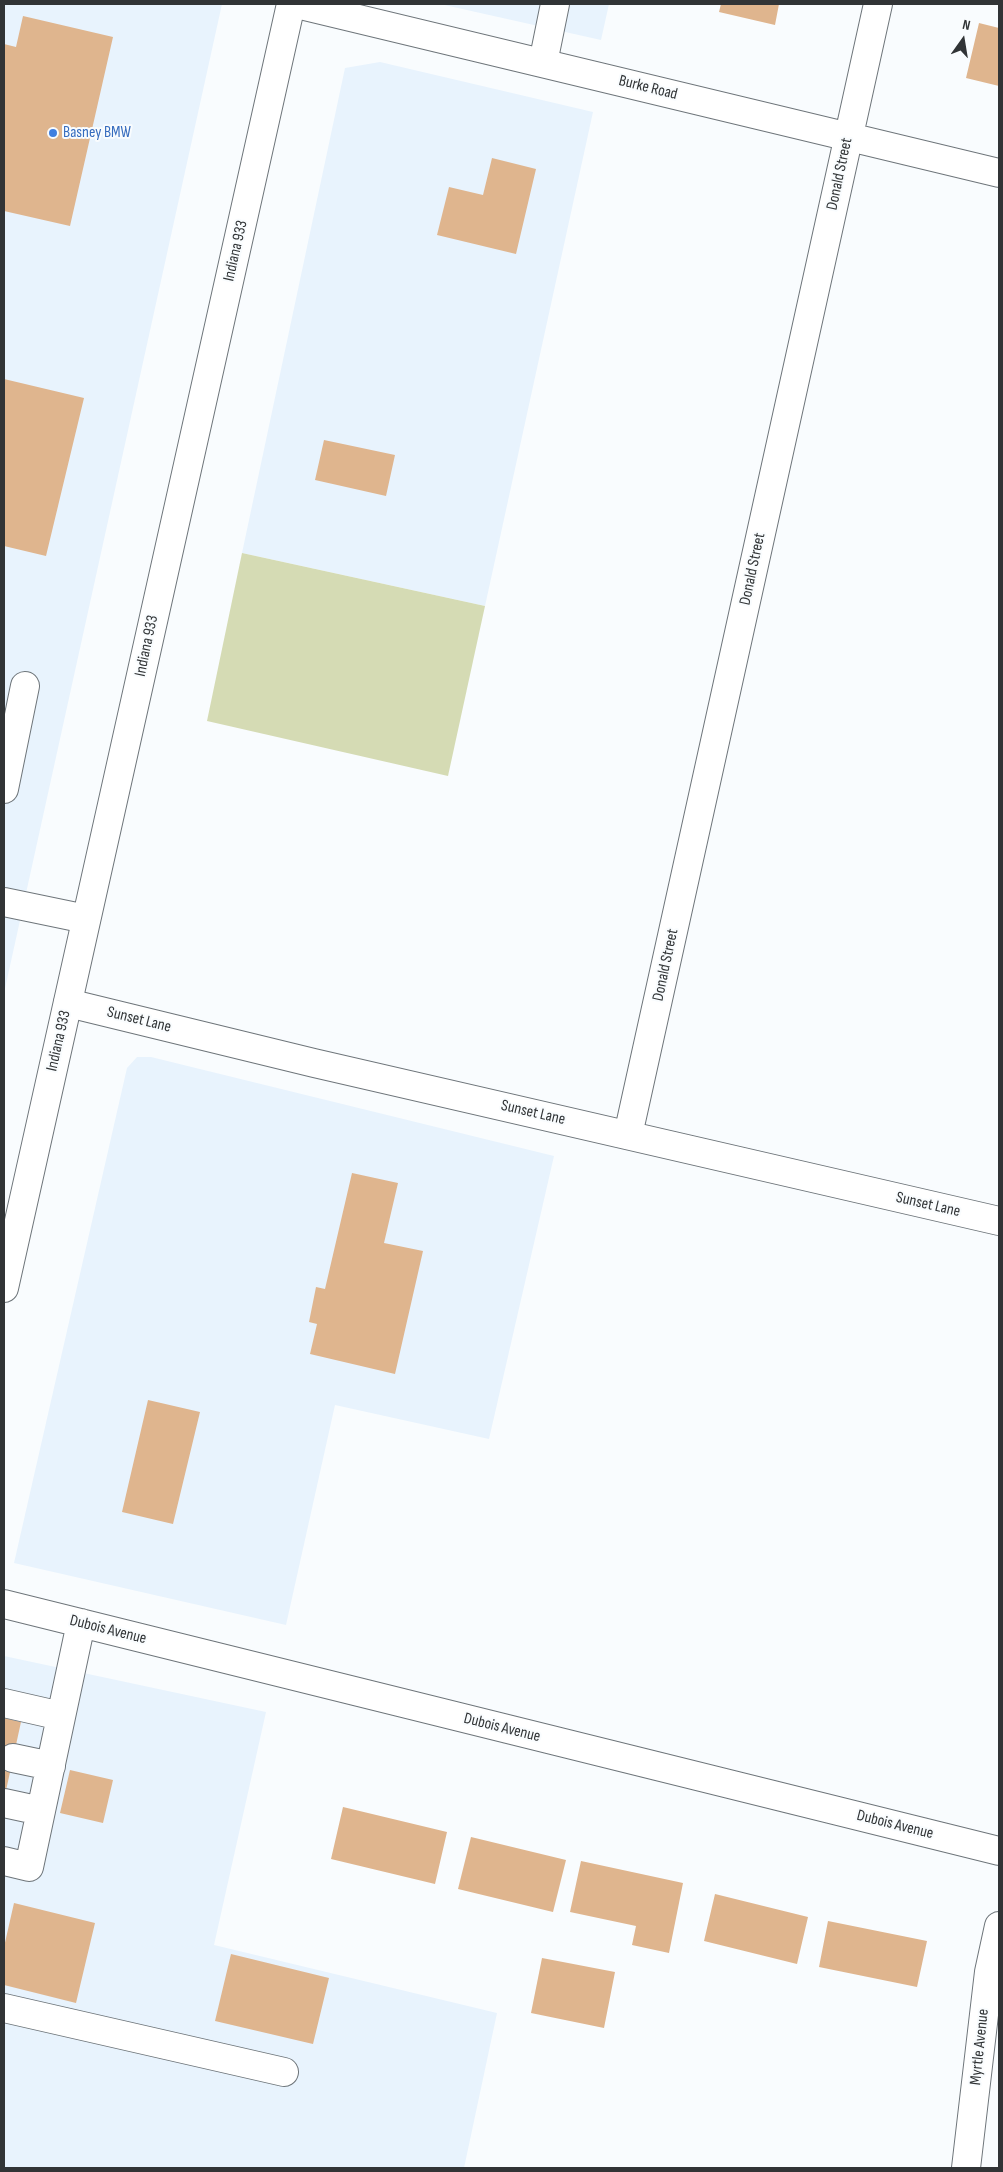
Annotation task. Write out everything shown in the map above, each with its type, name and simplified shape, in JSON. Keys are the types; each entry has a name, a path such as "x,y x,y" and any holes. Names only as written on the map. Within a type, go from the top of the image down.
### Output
{"street":[{"name":"Indiana 933","path":"4,1288 292,4"},
{"name":"Burke Road","path":"296,4 999,173"},
{"path":"543,63 554,4"},
{"name":"Donald Street","path":"628,1135 878,4"},
{"path":"4,789 25,686"},
{"path":"4,902 86,919"},
{"name":"Sunset Lane","path":"68,1003 999,1221"},
{"name":"Dubois Avenue","path":"4,1604 999,1851"},
{"path":"4,1861 29,1867 81,1623"},
{"path":"4,1703 61,1716"},
{"path":"13,1758 51,1766"},
{"path":"4,1803 41,1811"},
{"name":"Myrtle Avenue","path":"966,2168 989,1972 999,1926"},
{"path":"4,2008 284,2072"}],"shaded area":[{"path":"4,4 222,4 4,993"},
{"path":"440,4 609,4 601,40"},
{"path":"380,62 593,112 485,606 242,553 345,68"},
{"path":"137,1057 151,1057 554,1156 489,1439 335,1405 286,1625 14,1563 127,1068"},
{"path":"4,1656 266,1712 214,1945 497,2013 464,2168 4,2168"}],"green space":[{"path":"242,553 485,606 448,776 207,721"}],"building":[{"path":"721,4 779,4 775,25 719,12"},
{"path":"23,16 113,37 70,226 4,211 4,44 16,47"},
{"path":"979,23 999,28 999,86 966,78"},
{"path":"492,158 536,169 516,254 437,235 449,187 483,195"},
{"path":"4,379 84,398 46,556 4,546"},
{"path":"324,440 395,455 386,496 315,480"},
{"path":"352,1173 398,1183 384,1243 423,1251 395,1374 310,1354 317,1324 309,1322 316,1287 325,1289"},
{"path":"148,1400 200,1412 173,1524 122,1512"},
{"path":"4,1718 21,1722 5,1795 4,1795"},
{"path":"70,1770 113,1780 103,1823 60,1813"},
{"path":"343,1807 447,1832 435,1884 331,1859"},
{"path":"471,1837 566,1860 553,1912 458,1889"},
{"path":"581,1861 683,1883 669,1953 632,1945 636,1926 570,1912"},
{"path":"715,1894 808,1917 797,1964 704,1941"},
{"path":"14,1903 95,1923 76,2003 4,1985 4,1947"},
{"path":"828,1921 927,1941 917,1987 819,1967"},
{"path":"231,1954 329,1978 313,2044 215,2021"},
{"path":"542,1958 615,1972 604,2028 531,2013"}],"place":[{"name":"Basney BMW","path":"53,133"}]}
